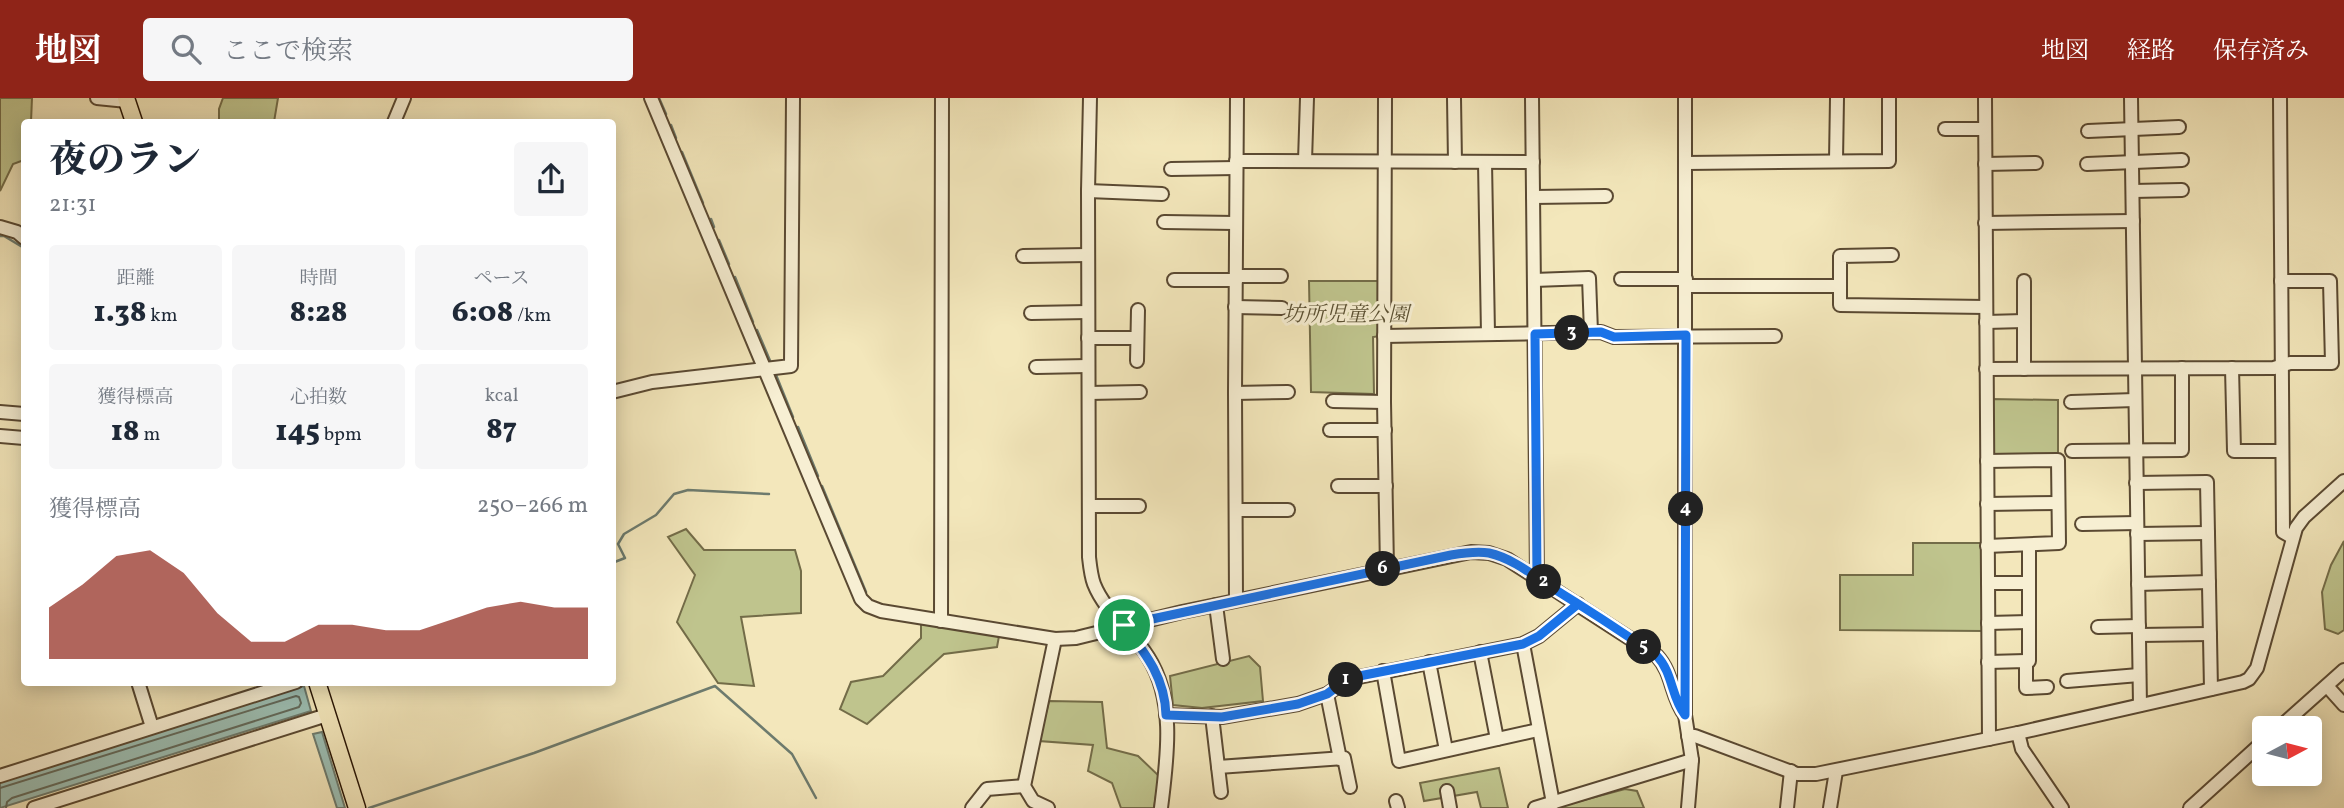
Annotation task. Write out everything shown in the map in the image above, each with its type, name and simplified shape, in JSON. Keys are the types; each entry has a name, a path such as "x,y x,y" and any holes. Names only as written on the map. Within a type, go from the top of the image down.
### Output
{"main road":[{"path":"127,100 133,119"},
{"path":"318,686 357,808"}],"street":[{"path":"97,98 127,100"},
{"path":"395,119 404,98"},
{"path":"652,98 861,599 868,606 881,611 1055,639 1076,638 1124,625 1387,568 1471,552 1489,553 1507,559 1657,656 1665,665 1678,706 1685,715"},
{"path":"616,391 652,383 791,366 793,98"},
{"path":"941,621 942,98"},
{"path":"1090,98 1089,558 1093,583 1104,602 1148,657 1163,688 1166,715 1165,774 1161,808"},
{"path":"1236,600 1237,98"},
{"path":"1304,161 1307,98"},
{"path":"1385,98 1384,402 1387,568"},
{"path":"1454,98 1455,162"},
{"path":"1532,98 1537,578"},
{"path":"1685,98 1685,715 1692,760 1688,808"},
{"path":"1836,98 1836,162"},
{"path":"1686,163 1889,161 1889,98"},
{"path":"1985,98 1989,738"},
{"path":"2131,98 2140,705"},
{"path":"2280,98 2283,532 2292,537"},
{"path":"2088,131 2179,127"},
{"path":"1945,129 1985,129"},
{"path":"2087,164 2182,160"},
{"path":"1171,169 1304,161 1533,162"},
{"path":"1485,162 1488,334"},
{"path":"1985,164 2036,163"},
{"path":"2133,191 2182,190"},
{"path":"1088,191 1162,194"},
{"path":"1533,197 1606,196"},
{"path":"1985,223 2133,221"},
{"path":"1164,222 1235,223"},
{"path":"0,227 21,235"},
{"path":"1023,256 1088,255"},
{"path":"1892,255 1840,256 1840,305 1986,307"},
{"path":"1174,280 1235,280 1240,276 1281,276"},
{"path":"1534,279 1589,278 1591,332"},
{"path":"1622,279 1840,286"},
{"path":"2024,281 2024,369"},
{"path":"1986,369 2274,368 2290,363 2332,363 2330,281 2281,281"},
{"path":"1235,307 1282,308"},
{"path":"1137,361 1138,310"},
{"path":"1031,313 1088,312"},
{"path":"1986,322 2024,321"},
{"path":"1384,336 1591,332 1601,332 1614,337 1775,336"},
{"path":"1088,338 1138,338"},
{"path":"1036,367 1088,366"},
{"path":"2072,451 2182,450 2182,368"},
{"path":"2232,368 2234,451 2282,451"},
{"path":"1088,393 1140,392"},
{"path":"1235,393 1289,392"},
{"path":"2071,402 2135,400"},
{"path":"1333,401 1384,402"},
{"path":"0,412 21,414"},
{"path":"1330,430 1385,430"},
{"path":"0,436 21,438"},
{"path":"1987,461 2058,460 2059,542 1987,546"},
{"path":"1688,736 1695,736 1806,775 2018,733 2243,682 2249,679 2257,668 2292,537 2304,517 2344,481"},
{"path":"2136,483 2207,482 2211,689"},
{"path":"1338,486 1386,486"},
{"path":"1987,504 2058,503"},
{"path":"1089,506 1139,506"},
{"path":"1236,510 1288,510"},
{"path":"2082,524 2208,533"},
{"path":"2029,545 2029,661 2026,662 2026,688 2047,687"},
{"path":"2138,584 2209,582"},
{"path":"1988,583 2029,583"},
{"path":"1166,715 1212,716 1298,704 1327,694 1349,678 1523,644 1539,636 1578,604"},
{"path":"1216,605 1223,659"},
{"path":"1988,623 2029,622"},
{"path":"2098,627 2210,634"},
{"path":"1048,808 1033,801 1024,786 1055,639"},
{"path":"1523,644 1553,803"},
{"path":"1480,652 1497,739"},
{"path":"1429,662 1446,750"},
{"path":"1988,662 2026,662"},
{"path":"2293,716 2344,670"},
{"path":"1382,671 1399,761 1538,730"},
{"path":"2067,681 2139,675"},
{"path":"2327,685 2344,705"},
{"path":"139,686 152,727"},
{"path":"0,776 283,686"},
{"path":"1327,694 1340,759"},
{"path":"34,808 327,715"},
{"path":"1212,716 1221,792"},
{"path":"2018,733 2022,749 2062,808"},
{"path":"2190,808 2252,752"},
{"path":"1218,767 1344,758 1350,787"},
{"path":"1535,808 1692,760"},
{"path":"1787,808 1791,771"},
{"path":"1830,808 1836,771"},
{"path":"972,808 987,789 1024,786"},
{"path":"1447,791 1451,808"}],"green space":[{"path":"0,98 32,98 31,119 21,119 21,161 13,164 0,191"},
{"path":"223,98 278,98 274,119 219,119"},
{"name":"坊所児童公園","path":"1309,281 1380,281 1380,336 1373,337 1374,394 1311,392"},
{"path":"1990,399 2058,400 2058,458 1990,457"},
{"path":"686,529 704,550 795,550 801,571 801,613 741,617 754,686 718,683 677,622 695,575 668,537"},
{"path":"2344,541 2344,630 2338,634 2325,629 2322,592 2331,565"},
{"path":"1913,543 1983,543 1984,631 1840,630 1840,575 1913,575"},
{"path":"921,623 999,636 997,647 944,654 867,724 840,709 851,682 883,676 921,638"},
{"path":"1249,656 1260,667 1263,701 1202,708 1173,705 1170,676"},
{"path":"1049,701 1102,702 1107,748 1138,756 1159,776 1154,808 1121,808 1112,783 1088,771 1093,745 1039,741"},
{"path":"1499,768 1508,808 1481,808 1477,792 1424,801 1420,783"},
{"path":"1625,789 1637,791 1644,808 1554,808"}],"water":[{"path":"304,686 311,711 0,808 0,782"},
{"path":"322,732 345,808 337,808 313,734"}],"waterway":[{"path":"659,98 666,114"},
{"path":"671,125 676,138"},
{"path":"682,152 703,203"},
{"path":"711,219 714,227"},
{"path":"0,236 21,246"},
{"path":"719,240 729,264"},
{"path":"735,277 753,322"},
{"path":"757,330 771,363"},
{"path":"776,375 793,417"},
{"path":"798,427 818,476"},
{"path":"822,486 866,592"},
{"path":"616,561 625,558 618,544 624,534 656,515 674,494 688,490 769,494"},
{"path":"369,808 534,753 715,686 792,754 816,798"}],"route":[{"path":"1124,625 1148,657 1163,688 1166,715 1222,717 1298,704 1327,694 1349,678 1523,644 1539,636 1578,604 1537,578 1535,334 1601,332 1614,337 1686,335 1685,715 1678,706 1665,665 1657,656 1578,604 1507,559 1489,553 1451,555 1124,625"}]}
